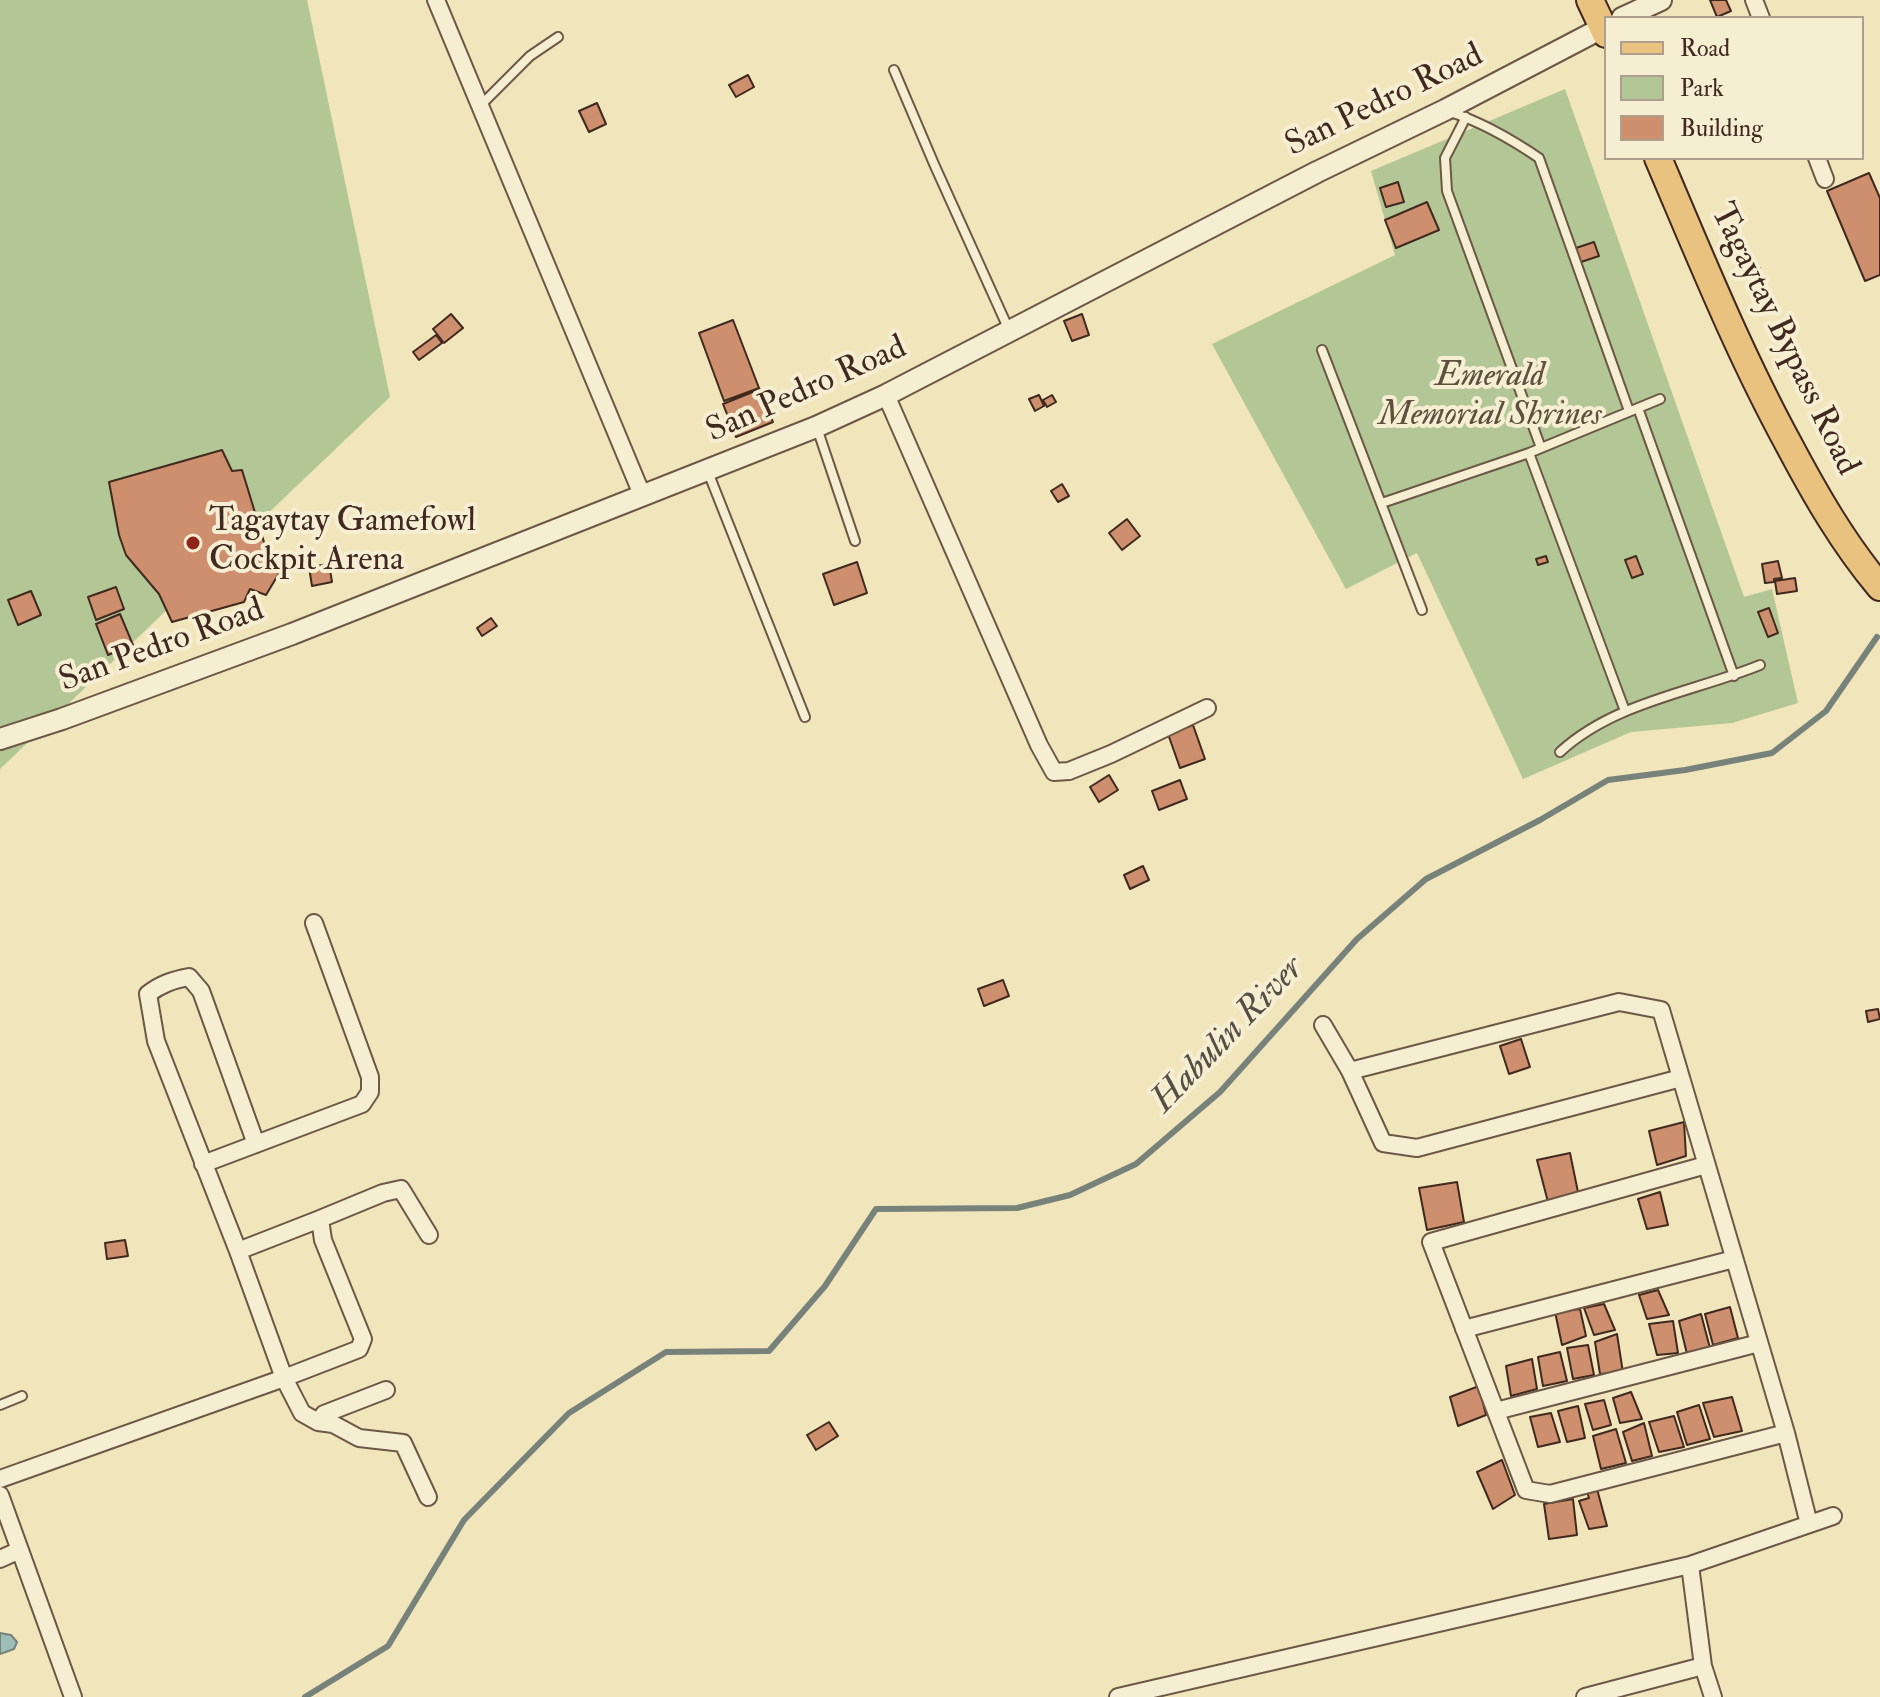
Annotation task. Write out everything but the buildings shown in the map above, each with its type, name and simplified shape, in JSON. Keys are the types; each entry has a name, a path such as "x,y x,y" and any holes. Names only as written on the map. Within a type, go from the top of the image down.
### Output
{"main road":[{"path":"1590,0 1604,19"},
{"name":"Tagaytay Bypass Road","path":"1659,160 1754,378 1825,512 1880,587"}],"street":[{"path":"436,0 643,497"},
{"name":"San Pedro Road","path":"1629,16 1661,0"},
{"name":"San Pedro Road","path":"2,733 62,719 278,639 816,427 886,395 1317,172 1604,29"},
{"path":"1818,160 1825,179"},
{"path":"886,395 1039,745 1054,772 1069,771 1111,754 1207,708"},
{"path":"203,1164 362,1104 370,1092 370,1077 314,923"},
{"path":"256,1144 201,991 189,977 158,986 148,994 156,1041 284,1378 302,1413 359,1438 403,1443 428,1497"},
{"path":"1350,1071 1619,1002 1661,1010 1786,1433 1809,1524"},
{"path":"1323,1025 1350,1071 1383,1143 1417,1148 1681,1078"},
{"path":"1706,1165 1431,1242 1526,1490 1550,1494 1786,1433"},
{"path":"238,1251 383,1193 401,1189 429,1235"},
{"path":"0,1479 359,1349 363,1339 323,1240 320,1219"},
{"path":"1464,1329 1734,1259"},
{"path":"1496,1411 1759,1343"},
{"path":"318,1422 324,1414 386,1390"},
{"path":"0,1495 73,1697"},
{"path":"1118,1697 1690,1565 1833,1516"},
{"path":"0,1559 20,1550"},
{"path":"1690,1565 1703,1666 1713,1697"},
{"path":"1585,1697 1703,1666"}],"lane":[{"path":"481,105 530,56 558,37"},
{"path":"894,70 1009,331"},
{"path":"1445,110 1510,138 1539,158 1734,676"},
{"path":"1466,117 1445,158 1447,191 1541,448"},
{"path":"1322,350 1422,610"},
{"path":"1382,503 1529,453 1660,399"},
{"path":"816,427 855,541"},
{"path":"1529,453 1625,711"},
{"path":"707,471 805,717"},
{"path":"1560,752 1576,737 1625,711 1760,665"},
{"path":"0,1405 22,1396"}],"green space":[{"path":"0,0 307,0 390,397 0,769"},
{"name":"Emerald Memorial Shrines","path":"1565,89 1744,597 1772,589 1798,703 1732,723 1631,732 1523,779 1417,553 1346,589 1212,344 1395,255 1371,171"}],"water":[{"path":"0,1633 11,1635 17,1642 14,1649 0,1654"}],"waterway":[{"name":"Habulin River","path":"305,1697 388,1646 464,1520 569,1413 666,1352 769,1351 825,1286 876,1209 1017,1208 1070,1195 1136,1164 1220,1092 1357,939 1426,879 1540,820 1608,780 1685,770 1772,753 1826,711 1877,637"}],"place":[{"name":"Tagaytay Gamefowl Cockpit Arena","path":"193,543"}]}
